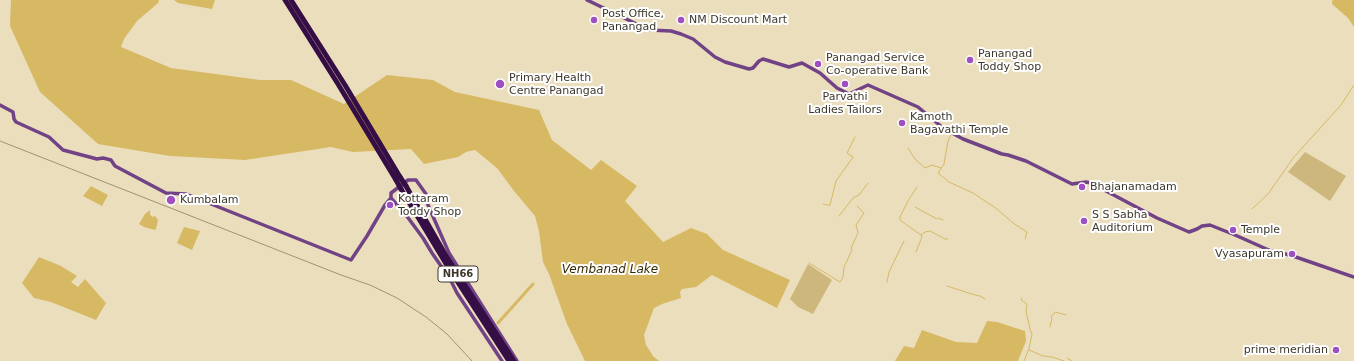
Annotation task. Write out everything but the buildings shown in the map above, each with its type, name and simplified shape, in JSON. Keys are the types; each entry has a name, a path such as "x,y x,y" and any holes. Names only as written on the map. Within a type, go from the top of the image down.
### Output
{"highway":[{"name":"NH66","path":"285,0 390,164"},
{"name":"NH66","path":"291,0 345,85 398,178 514,361"},
{"name":"NH66","path":"403,186 468,304 509,361"}],"street":[{"path":"587,0 649,30 667,31 681,34 693,39 715,57 725,62 749,69 753,68 763,59 789,67 802,62 820,73 837,88 849,94 868,85 918,107 943,128 963,139 1002,154 1026,161 1072,184 1086,182 1091,183 1157,218 1189,232 1202,226 1210,225 1235,234 1270,251 1290,255 1354,277"},
{"path":"0,105 13,112 16,122 48,137 63,150 97,159 103,158 111,160 115,166 166,193 186,194 352,260 385,205 391,198 391,193 416,180 426,194 428,205 449,253 517,361"},
{"path":"391,198 409,218 468,304 502,361"}],"shaded area":[{"path":"1305,152 1346,176 1330,201 1288,172"},
{"path":"808,264 832,280 813,314 798,307 790,299"}],"water":[{"name":"Vembanad Lake","path":"11,0 159,0 158,3 137,21 124,39 121,47 171,68 260,80 291,80 344,104 387,75 433,80 455,92 539,110 552,140 591,170 601,160 637,186 625,201 663,242 691,228 707,234 723,250 790,280 777,308 712,275 696,287 682,289 680,292 681,298 654,308 644,335 646,345 653,356 659,361 585,361 567,324 549,274 543,262 539,231 535,216 497,168 475,150 466,152 458,157 424,164 411,149 353,152 331,147 245,160 170,156 98,144 40,92 10,26"},
{"path":"174,0 215,0 212,9 178,3"},
{"path":"1333,0 1354,0 1354,27 1348,18 1332,4"},
{"path":"91,186 108,195 102,206 83,196"},
{"path":"150,210 152,217 155,216 158,220 155,230 139,224 145,214"},
{"path":"184,227 200,231 192,250 177,243"},
{"path":"39,257 61,266 77,276 71,282 78,287 85,279 106,303 96,320 51,302 34,298 22,283"},
{"path":"987,321 997,322 1025,331 1026,341 1018,361 895,361 904,346 914,348 922,330 956,342 977,343"}],"waterway":[{"path":"1252,209 1270,192 1294,157 1341,105 1354,85"},
{"path":"951,135 948,141 944,164 938,173 949,182 973,193 997,209 1013,223 1027,232 1025,239"},
{"path":"823,204 830,205 836,181 853,157 847,153 855,137"},
{"path":"908,148 915,159 925,168 932,165 941,168"},
{"path":"839,216 853,198 859,195 868,183"},
{"path":"917,187 908,201 900,220 921,235 930,231 945,239 948,239"},
{"path":"809,263 840,282 843,277 844,267 858,233 856,225 864,213 857,206"},
{"path":"915,207 937,219"},
{"path":"938,218 943,220"},
{"path":"916,252 922,237 921,235"},
{"path":"887,282 889,272 904,241"},
{"path":"498,323 533,284"},
{"path":"947,286 980,296 985,299"},
{"path":"1022,298 1021,300 1027,304 1026,311 1032,334 1029,349 1024,361"},
{"path":"1050,327 1051,317 1055,312 1066,315"},
{"path":"1029,350 1043,356 1064,361"},
{"path":"1067,358 1072,361"}],"railway":[{"path":"0,141 370,285 397,298 426,317 447,334 472,361"}],"place":[{"name":"Post Office, Panangad","path":"594,20"},
{"name":"NM Discount Mart","path":"681,20"},
{"name":"Panangad Toddy Shop","path":"970,60"},
{"name":"Panangad Service Co-operative Bank","path":"818,64"},
{"name":"Primary Health Centre Panangad","path":"500,84"},
{"name":"Parvathi Ladies Tailors","path":"845,84"},
{"name":"Kamoth Bagavathi Temple","path":"902,123"},
{"name":"Bhajanamadam","path":"1082,187"},
{"name":"Kumbalam","path":"171,200"},
{"name":"Kottaram Toddy Shop","path":"390,205"},
{"name":"S S Sabha Auditorium","path":"1084,221"},
{"name":"Temple","path":"1233,230"},
{"name":"Vyasapuram","path":"1292,254"},
{"name":"prime meridian","path":"1336,350"}]}
